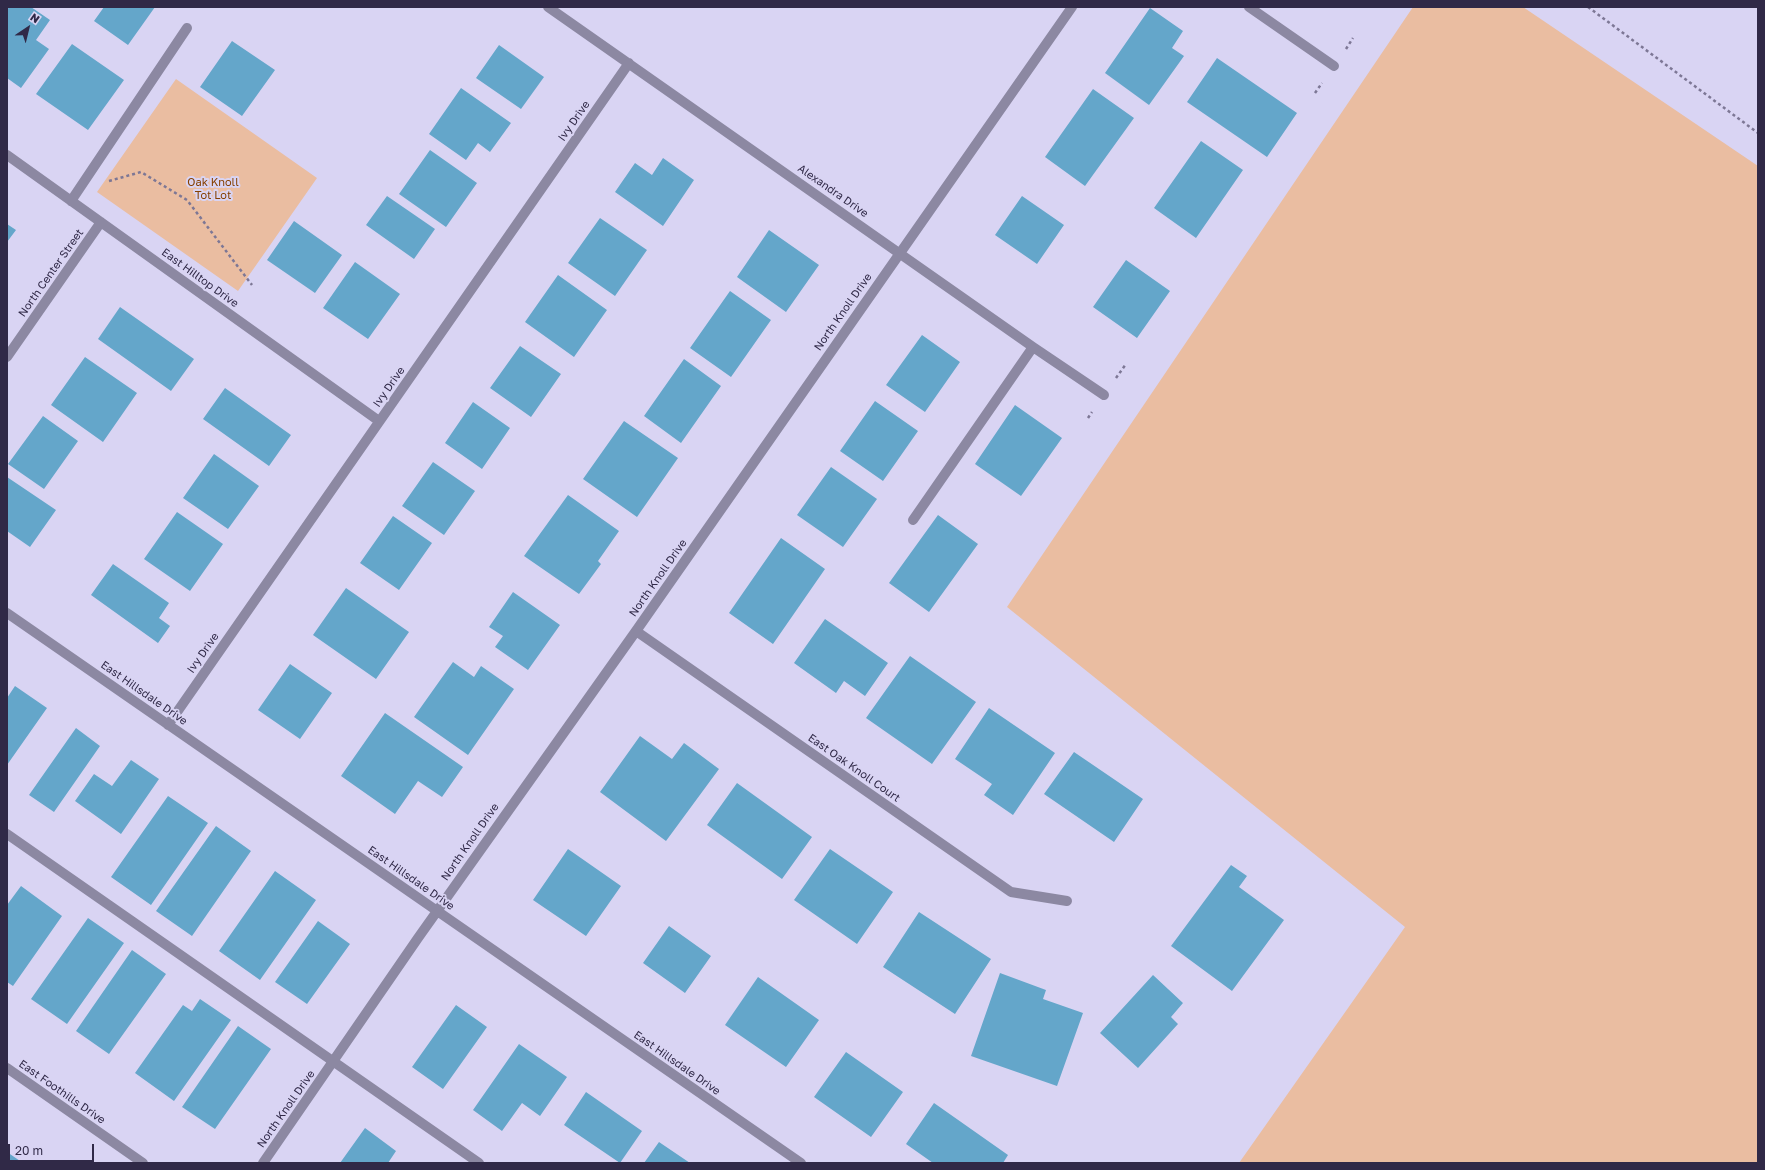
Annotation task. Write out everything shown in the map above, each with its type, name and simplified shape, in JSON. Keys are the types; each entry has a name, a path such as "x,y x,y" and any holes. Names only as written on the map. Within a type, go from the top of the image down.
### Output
{"street":[{"name":"Alexandra Drive","path":"548,7 899,252 1032,347 1104,395"},
{"name":"North Knoll Drive","path":"263,1163 437,911 636,631 899,252 1072,7"},
{"path":"1249,7 1334,66"},
{"path":"70,201 187,28"},
{"name":"Ivy Drive","path":"168,724 629,63"},
{"name":"East Hilltop Drive","path":"7,154 70,201 379,421"},
{"name":"North Center Street","path":"7,357 101,222"},
{"path":"913,520 1032,347"},
{"name":"East Hillsdale Drive","path":"7,613 801,1163"},
{"name":"East Oak Knoll Court","path":"636,631 1011,892 1067,901"},
{"path":"7,834 479,1163"},
{"name":"East Foothills Drive","path":"7,1068 143,1163"}],"path":[{"path":"1588,7 1758,133"},
{"path":"106,181 141,172 187,200 252,285"}],"green space":[{"path":"1413,7 1523,7 1758,166 1758,1163 1239,1163 1405,927 1007,607"},
{"name":"Oak Knoll Tot Lot","path":"176,79 317,178 238,291 97,192"}],"building":[{"path":"9,7 31,7 50,20 36,40 49,49 21,88 7,78 7,10"},
{"path":"104,7 155,7 128,45 94,21"},
{"path":"1150,8 1183,31 1172,48 1184,56 1149,105 1105,73"},
{"path":"232,41 275,70 242,116 200,87"},
{"path":"72,44 124,80 88,130 36,94"},
{"path":"499,45 544,77 521,109 476,78"},
{"path":"1217,58 1297,113 1267,157 1187,102"},
{"path":"461,88 511,123 490,152 478,143 466,160 429,134"},
{"path":"1093,89 1134,118 1085,186 1045,157"},
{"path":"1201,141 1243,170 1196,238 1154,208"},
{"path":"430,150 477,183 446,227 399,194"},
{"path":"663,158 694,180 663,226 615,192 635,163 652,175"},
{"path":"387,196 435,229 414,259 366,225"},
{"path":"1022,196 1064,225 1037,264 995,235"},
{"path":"600,218 647,250 615,296 568,263"},
{"path":"294,221 342,255 315,293 267,260"},
{"path":"7,224 16,230 7,242"},
{"path":"769,230 819,265 786,312 737,277"},
{"path":"1126,260 1170,291 1137,338 1093,307"},
{"path":"355,262 400,294 368,339 323,308"},
{"path":"558,275 607,310 574,357 525,322"},
{"path":"730,291 771,320 731,377 690,348"},
{"path":"120,307 194,359 171,391 98,339"},
{"path":"922,335 960,362 925,412 886,385"},
{"path":"520,346 561,374 531,417 490,388"},
{"path":"85,357 137,393 103,442 51,405"},
{"path":"684,359 721,386 681,443 644,416"},
{"path":"225,388 291,435 269,466 203,419"},
{"path":"875,401 918,431 883,481 840,451"},
{"path":"473,402 510,428 482,469 445,443"},
{"path":"1015,405 1062,438 1021,496 975,464"},
{"path":"43,416 78,441 44,489 8,464"},
{"path":"624,421 678,458 637,517 583,479"},
{"path":"214,454 259,486 228,529 183,498"},
{"path":"433,462 475,491 444,535 402,506"},
{"path":"831,467 877,499 843,547 797,515"},
{"path":"7,477 56,510 30,547 7,531"},
{"path":"568,495 619,531 598,561 601,564 579,594 524,556"},
{"path":"177,512 223,544 190,591 144,559"},
{"path":"938,515 978,544 929,612 889,583"},
{"path":"393,516 432,543 399,590 360,563"},
{"path":"781,538 825,569 773,644 729,613"},
{"path":"113,564 169,603 159,618 170,626 158,643 91,595"},
{"path":"346,588 409,632 376,679 313,635"},
{"path":"513,592 560,625 528,670 495,647 503,636 489,627"},
{"path":"825,619 888,663 865,696 844,681 836,693 794,663"},
{"path":"910,656 976,702 932,764 866,718"},
{"path":"453,662 474,677 481,666 514,689 468,755 414,717"},
{"path":"290,664 332,693 300,739 258,710"},
{"path":"15,686 47,708 7,765 7,698"},
{"path":"989,708 1055,753 1013,815 984,795 992,784 955,759"},
{"path":"385,713 463,767 442,797 418,781 395,814 341,776"},
{"path":"76,728 100,746 54,812 29,795"},
{"path":"640,736 672,759 684,743 719,769 666,841 600,792"},
{"path":"1074,752 1143,799 1114,842 1044,794"},
{"path":"131,760 159,779 121,834 75,801 94,774 112,786"},
{"path":"737,783 812,837 782,879 707,825"},
{"path":"168,796 208,823 151,905 111,877"},
{"path":"216,826 251,851 192,936 156,911"},
{"path":"568,849 621,886 586,936 533,900"},
{"path":"830,849 893,892 857,944 794,900"},
{"path":"1231,865 1247,876 1239,887 1284,920 1232,991 1171,946"},
{"path":"275,871 316,900 260,980 219,951"},
{"path":"21,886 62,916 13,986 7,982 7,905"},
{"path":"919,912 991,959 955,1014 883,967"},
{"path":"88,918 124,943 67,1024 31,999"},
{"path":"318,921 350,944 307,1004 275,982"},
{"path":"669,926 711,956 685,993 643,963"},
{"path":"132,950 166,974 109,1054 76,1031"},
{"path":"1000,973 1046,990 1043,999 1083,1013 1057,1086 971,1056"},
{"path":"1153,975 1183,1003 1171,1017 1178,1024 1138,1068 1100,1033"},
{"path":"758,977 819,1020 786,1067 725,1025"},
{"path":"200,999 231,1020 174,1101 135,1073 183,1005 192,1011"},
{"path":"456,1005 487,1027 443,1089 412,1067"},
{"path":"238,1026 271,1049 215,1129 182,1107"},
{"path":"519,1044 567,1077 540,1116 522,1103 502,1131 473,1110"},
{"path":"846,1052 903,1092 871,1137 814,1097"},
{"path":"586,1092 642,1131 620,1163 564,1125"},
{"path":"934,1103 1008,1155 1003,1163 933,1163 906,1144"},
{"path":"365,1128 396,1151 388,1163 340,1163"},
{"path":"659,1142 690,1163 644,1163"},
{"path":"7,1152 23,1163 7,1163"}]}
